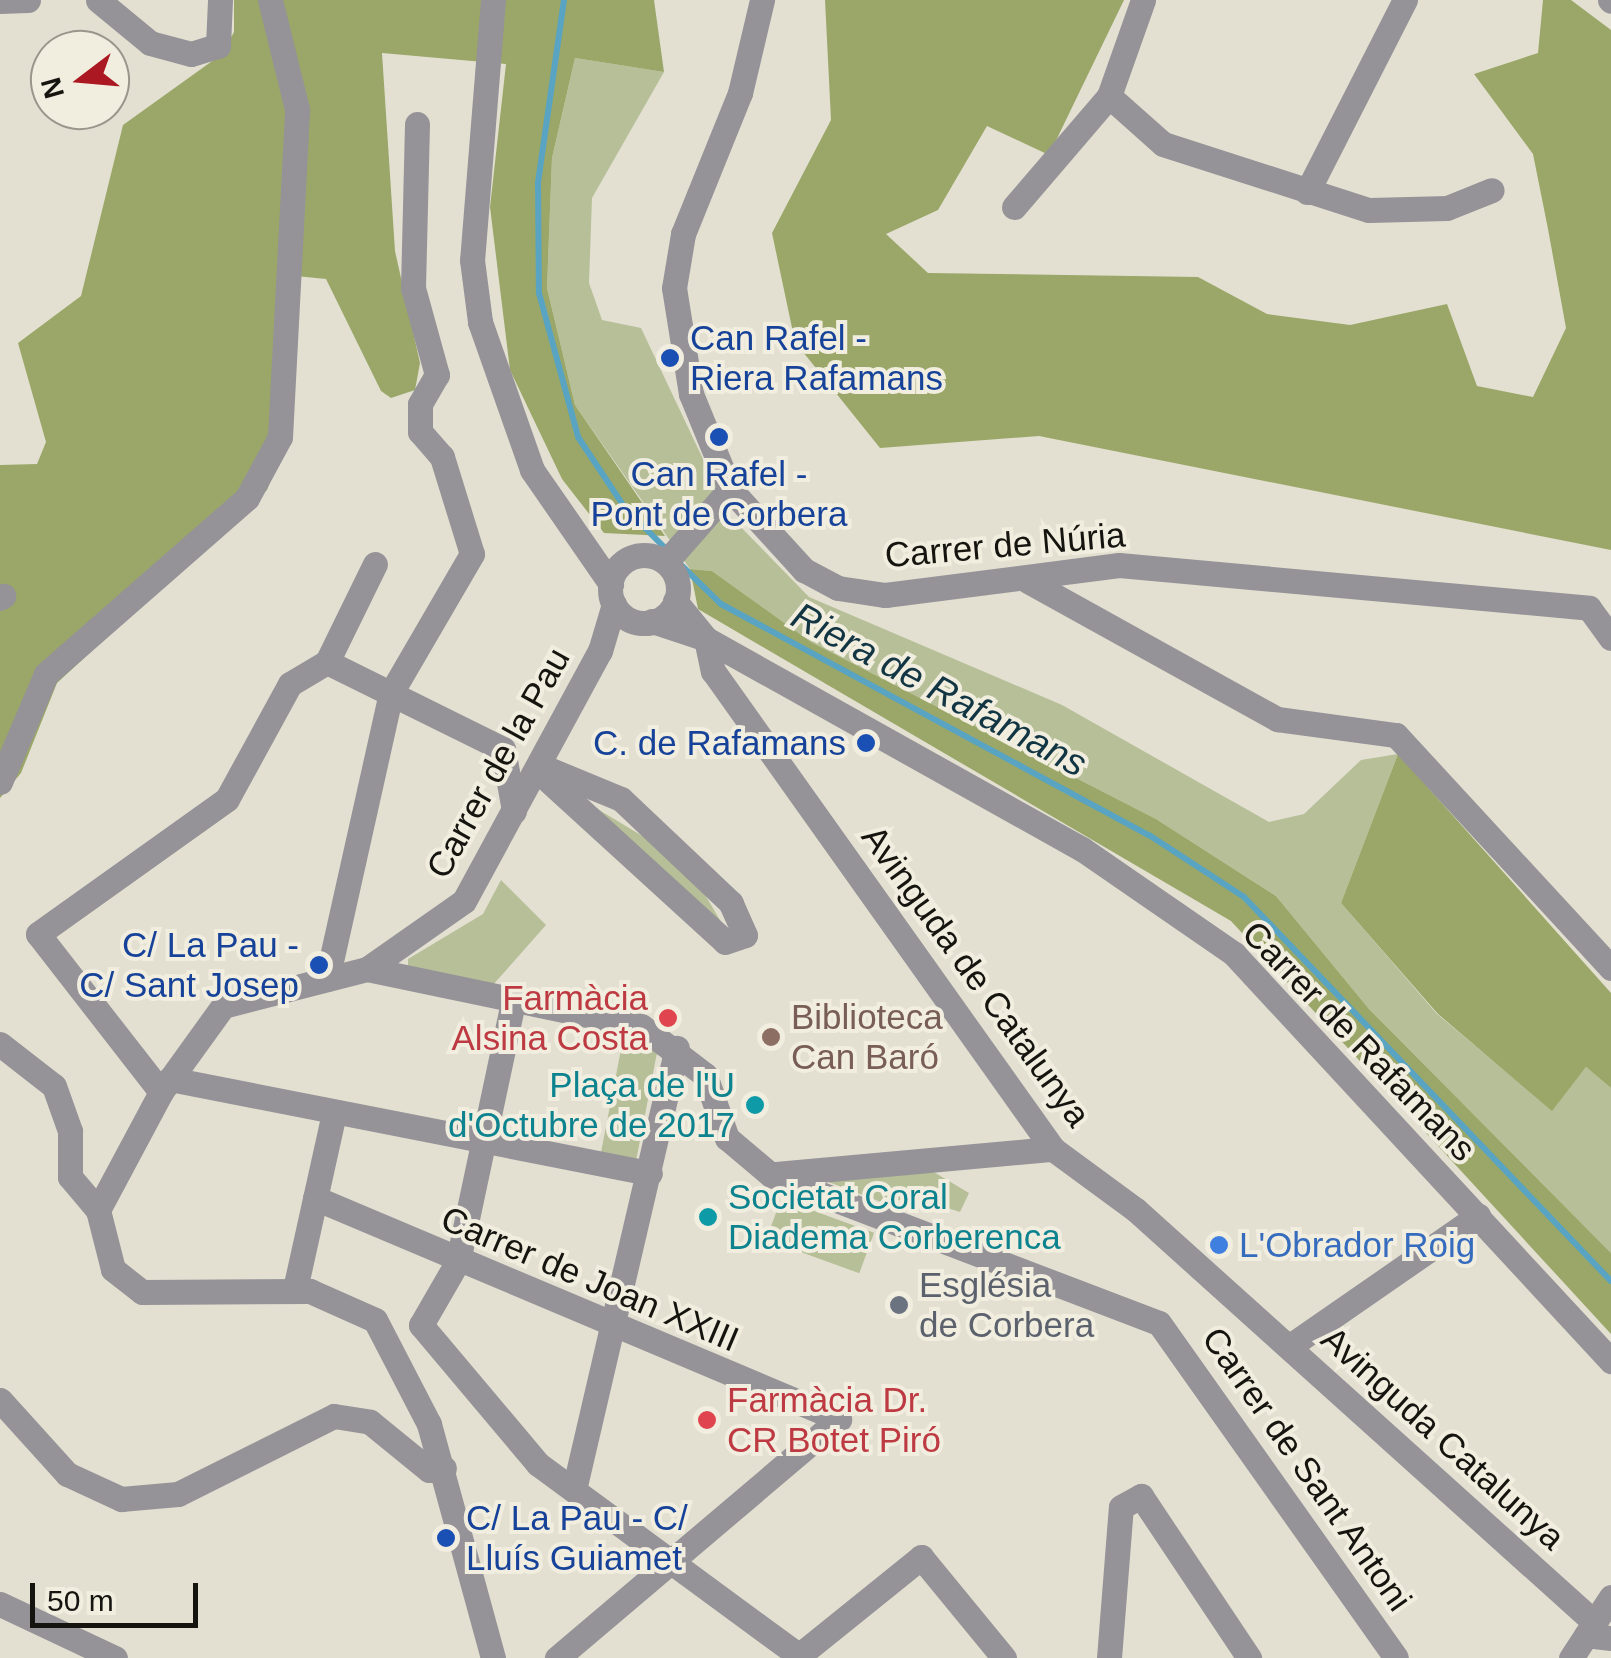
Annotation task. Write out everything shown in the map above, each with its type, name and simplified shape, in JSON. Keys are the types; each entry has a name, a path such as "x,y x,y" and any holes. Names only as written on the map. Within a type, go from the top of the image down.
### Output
{"street":[{"path":"0,1 28,0"},
{"path":"98,0 150,43 191,54 218,46 220,0"},
{"path":"0,782 46,674 247,498 280,437 297,109 270,0"},
{"path":"493,0 472,260 480,322 510,424 555,510 589,548 612,594"},
{"path":"589,548 658,572 722,501 691,394 674,288 683,234 740,93 762,0"},
{"path":"1014,208 1109,96 1143,0"},
{"path":"1306,192 1405,0"},
{"path":"1109,96 1163,144 1306,192 1411,214 1492,190"},
{"path":"327,979 391,693 472,554 442,457 420,432 420,404 437,376 414,288 417,124"},
{"name":"Carrer de Núria","path":"722,501 804,570 838,588 884,595 986,577 1028,580 1119,565 1589,608 1611,638"},
{"path":"376,564 327,662 290,684 227,799 38,934 166,1086 488,1136 650,1173"},
{"name":"Carrer de la Pau","path":"98,1210 166,1086 223,1006 367,969 452,914 539,768 600,651 612,594 658,572"},
{"name":"Carrer de la Pau","path":"600,651 646,622 658,572"},
{"name":"Carrer de Rafamans","path":"658,572 706,640"},
{"path":"1028,580 1277,719 1396,735 1611,968"},
{"name":"Carrer de Rafamans","path":"612,594 646,622 706,640 1082,849 1234,954 1611,1361"},
{"name":"Avinguda de Catalunya","path":"706,640 713,671 1052,1149 1290,1346"},
{"path":"327,662 503,750 514,811"},
{"path":"539,768 621,799 731,902 745,934 725,942 539,768"},
{"name":"Carrer de Sant Antoni","path":"367,969 640,1026 677,1048 705,1075 733,1146 771,1175 1159,1323 1396,1658"},
{"path":"395,1348 425,1329 458,1261 488,1136 514,997"},
{"path":"0,1044 54,1086 70,1131 70,1178 98,1210 113,1269 142,1292 295,1289 363,1310 395,1348 444,1468 493,1658"},
{"path":"574,1490 677,1048"},
{"path":"295,1289 334,1113"},
{"path":"771,1175 1052,1149"},
{"name":"Carrer de Joan XXIII","path":"315,1198 613,1331 839,1419 672,1559"},
{"path":"1290,1346 1478,1216"},
{"path":"425,1329 538,1464 672,1559 799,1657 920,1557 1004,1658"},
{"name":"Avinguda Catalunya","path":"1290,1346 1597,1632"},
{"path":"0,1400 67,1474 121,1500 178,1494 334,1416 370,1422 429,1470 444,1468"},
{"path":"1110,1658 1120,1507 1141,1496 1249,1658"},
{"path":"558,1658 672,1559"},
{"path":"1570,1658 1597,1632 1611,1597"},
{"path":"0,1604 115,1658"}],"green space":[{"path":"234,0 654,0 664,72 575,58 552,158 547,288 575,405 665,536 604,533 562,479 510,370 490,207 506,64 382,53 395,251 420,363 415,390 391,398 381,391 326,279 296,276 290,431 267,490 57,683 21,773 0,798 0,465 37,464 46,442 18,343 81,296 122,130 130,130 130,120 222,54 234,32"},
{"path":"825,0 1124,0 1049,155 987,126 938,210 886,234 928,273 1198,277 1267,314 1350,325 1447,304 1477,386 1533,397 1566,328 1548,229 1533,154 1474,74 1538,53 1543,0 1571,0 1611,30 1611,550 1039,436 880,448 795,342 772,233 831,120"},
{"path":"575,58 664,72 592,198 589,283 602,320 641,328 730,516 809,597 1062,705 1269,822 1304,814 1361,760 1398,754 1341,903 1437,1014 1552,1110 1586,1067 1611,1088 1611,1253 1369,1009 1276,896 1156,819 811,642 712,571 690,569 575,405 547,288 552,158"},
{"path":"690,569 712,571 811,642 1156,819 1276,896 1369,1009 1611,1253 1611,1334 1231,921 698,609"},
{"path":"1398,754 1611,993 1611,1088 1586,1067 1552,1111 1438,1014 1341,903"},
{"path":"581,799 644,837 704,893 727,932"},
{"path":"501,880 546,925 492,986 408,969 408,959 483,914"},
{"path":"624,1034 659,1041 636,1159 601,1152"},
{"path":"932,1171 969,1193 960,1212 916,1198 881,1202 826,1181"},
{"path":"781,1199 874,1233 859,1273 766,1239"}],"waterway":[{"name":"Riera de Rafamans","path":"564,0 538,183 539,293 578,437 625,508 668,551"},
{"name":"Riera de Rafamans","path":"676,560 721,604 1149,835 1244,897 1611,1281"}],"place":[{"name":"Can Rafel - Riera Rafamans","path":"670,358"},
{"name":"Can Rafel - Pont de Corbera","path":"719,437"},
{"name":"C. de Rafamans","path":"866,743"},
{"name":"C/ La Pau - C/ Sant Josep","path":"319,965"},
{"name":"Farmàcia Alsina Costa","path":"668,1018"},
{"name":"Biblioteca Can Baró","path":"771,1037"},
{"name":"Plaça de l'U d'Octubre de 2017","path":"755,1105"},
{"name":"Societat Coral Diadema Corberenca","path":"708,1217"},
{"name":"L'Obrador Roig","path":"1219,1245"},
{"name":"Església de Corbera","path":"899,1305"},
{"name":"Farmàcia Dr. CR Botet Piró","path":"707,1420"},
{"name":"C/ La Pau - C/ Lluís Guiamet","path":"446,1538"}]}
